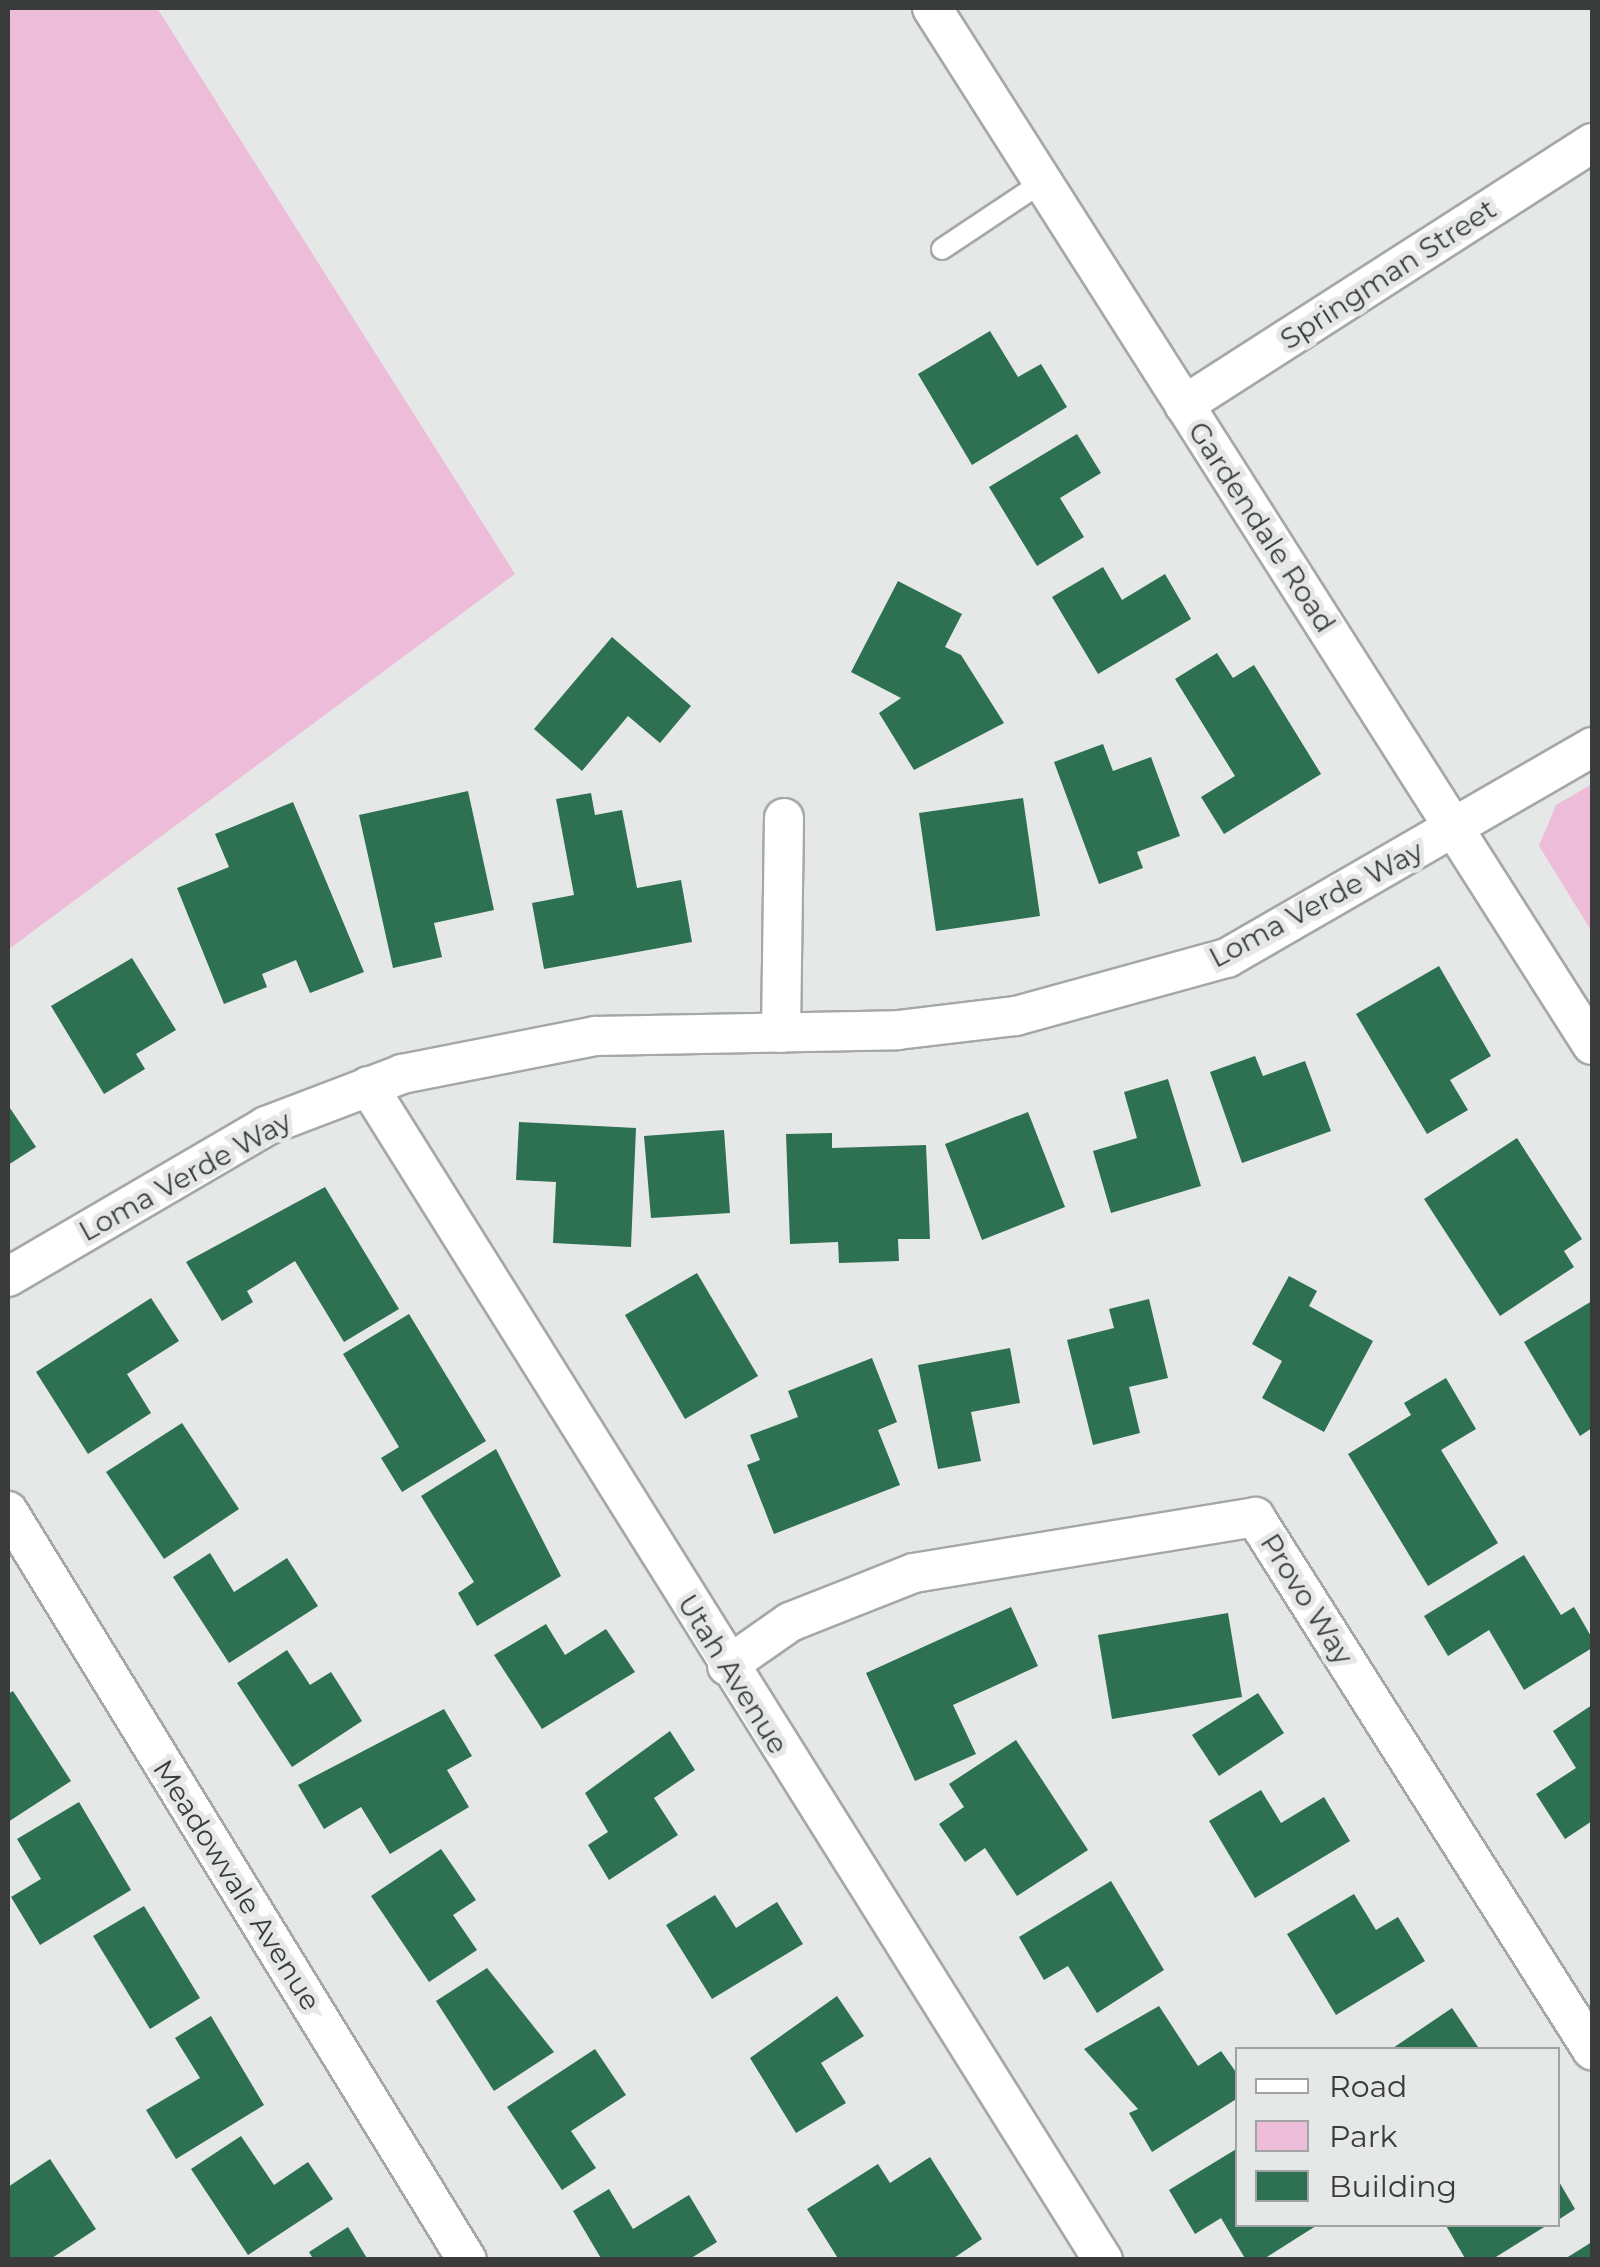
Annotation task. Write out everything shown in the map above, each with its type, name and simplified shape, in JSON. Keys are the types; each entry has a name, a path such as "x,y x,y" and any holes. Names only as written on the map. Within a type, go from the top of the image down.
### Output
{"street":[{"name":"Gardendale Road","path":"932,8 1592,1045"},
{"name":"Springman Street","path":"1184,405 1592,143"},
{"name":"Loma Verde Way","path":"8,1277 250,1135 368,1086 506,1048 595,1036 898,1030 1113,994 1227,958 1592,748"},
{"path":"781,1033 784,818"},
{"name":"Utah Avenue","path":"368,1086 727,1666 1103,2260"},
{"name":"Meadowvale Avenue","path":"8,1511 467,2260"},
{"name":"Provo Way","path":"727,1666 790,1622 914,1572 1255,1517 1592,2050"}],"lane":[{"path":"942,249 1044,181"}],"green space":[{"path":"8,8 157,8 515,574 9,949"},
{"path":"1592,784 1592,932 1539,846 1556,805"}],"building":[{"path":"990,331 1018,377 1041,364 1067,407 972,465 918,374"},
{"path":"1077,434 1101,473 1060,498 1084,537 1037,566 989,487"},
{"path":"1103,567 1122,600 1165,574 1191,619 1098,674 1052,597"},
{"path":"898,581 962,614 945,647 961,655 1004,723 914,770 879,713 901,698 851,672"},
{"path":"612,637 691,706 660,743 628,716 582,771 534,729"},
{"path":"1217,653 1233,678 1254,665 1321,774 1224,834 1201,797 1235,776 1175,679"},
{"path":"1103,744 1113,771 1151,757 1180,836 1137,852 1143,868 1099,884 1054,762"},
{"path":"468,791 494,910 434,923 442,957 393,968 359,815"},
{"path":"591,793 595,815 622,810 637,888 681,880 692,942 544,969 532,903 574,895 556,799"},
{"path":"1023,798 1040,916 936,931 919,813"},
{"path":"293,802 364,972 310,993 296,960 262,974 267,987 224,1004 177,888 229,867 215,834"},
{"path":"132,958 176,1030 136,1054 145,1069 104,1094 51,1006"},
{"path":"1439,966 1491,1056 1450,1080 1468,1110 1427,1134 1356,1014"},
{"path":"1255,1056 1263,1076 1305,1061 1331,1131 1242,1163 1210,1072"},
{"path":"1168,1079 1201,1186 1111,1213 1093,1151 1137,1138 1124,1092"},
{"path":"8,1105 36,1147 8,1165"},
{"path":"1028,1112 1065,1207 982,1240 945,1144"},
{"path":"519,1122 636,1128 631,1247 553,1243 556,1182 516,1180"},
{"path":"724,1130 730,1213 651,1218 644,1136"},
{"path":"832,1133 832,1148 926,1145 930,1239 898,1239 899,1261 839,1263 838,1242 790,1244 786,1134"},
{"path":"1517,1138 1582,1239 1564,1251 1574,1267 1500,1316 1424,1199"},
{"path":"325,1187 399,1309 344,1342 295,1261 247,1291 253,1302 222,1321 186,1262"},
{"path":"697,1273 758,1376 685,1419 625,1315"},
{"path":"1289,1276 1317,1291 1309,1306 1373,1341 1324,1432 1262,1398 1282,1361 1252,1344"},
{"path":"151,1298 179,1341 127,1374 151,1413 88,1454 36,1372"},
{"path":"1149,1299 1168,1378 1129,1387 1140,1433 1093,1445 1067,1340 1114,1328 1109,1309"},
{"path":"1592,1301 1592,1428 1580,1436 1524,1342"},
{"path":"409,1314 486,1441 402,1492 381,1458 399,1447 343,1354"},
{"path":"1010,1348 1020,1403 971,1412 981,1461 938,1469 918,1365"},
{"path":"872,1358 897,1422 878,1430 900,1485 774,1534 747,1465 760,1460 750,1435 798,1417 788,1391"},
{"path":"1446,1378 1476,1429 1441,1450 1498,1543 1428,1586 1348,1454 1411,1415 1404,1403"},
{"path":"182,1423 239,1509 164,1559 106,1472"},
{"path":"496,1449 561,1576 477,1626 458,1593 474,1582 421,1496"},
{"path":"210,1553 234,1592 287,1558 318,1606 229,1663 173,1577"},
{"path":"1524,1555 1561,1615 1574,1607 1592,1638 1592,1648 1524,1690 1489,1630 1448,1656 1424,1616"},
{"path":"1011,1607 1038,1666 953,1705 976,1754 915,1781 866,1673"},
{"path":"1228,1613 1242,1697 1112,1719 1098,1635"},
{"path":"546,1624 565,1655 606,1629 635,1672 542,1729 494,1655"},
{"path":"287,1650 310,1685 331,1672 362,1721 292,1767 237,1683"},
{"path":"13,1691 71,1781 8,1822 8,1694"},
{"path":"1258,1693 1284,1733 1219,1776 1192,1735"},
{"path":"1592,1705 1592,1821 1565,1839 1536,1794 1576,1768 1553,1731"},
{"path":"444,1709 472,1756 447,1770 469,1807 390,1854 361,1807 324,1829 298,1785"},
{"path":"670,1731 695,1770 654,1798 678,1835 609,1880 588,1845 608,1832 585,1793"},
{"path":"1016,1740 1088,1850 1017,1896 985,1848 965,1862 939,1824 964,1807 949,1784"},
{"path":"1261,1790 1281,1823 1324,1797 1350,1841 1255,1898 1209,1821"},
{"path":"79,1802 131,1890 40,1945 11,1897 41,1879 17,1839"},
{"path":"441,1849 476,1900 453,1915 477,1950 429,1982 371,1896"},
{"path":"1111,1881 1164,1970 1097,2013 1068,1966 1044,1980 1019,1937"},
{"path":"1354,1894 1376,1930 1398,1917 1425,1961 1336,2015 1287,1934"},
{"path":"715,1895 736,1928 777,1902 803,1944 712,1999 666,1925"},
{"path":"144,1906 200,1998 150,2029 93,1936"},
{"path":"487,1968 554,2052 494,2091 436,2001"},
{"path":"837,1996 864,2036 821,2063 846,2103 796,2133 750,2058"},
{"path":"1159,2006 1198,2066 1221,2051 1235,2071 1235,2100 1152,2152 1129,2113 1138,2109 1084,2049"},
{"path":"1452,2008 1478,2047 1394,2047"},
{"path":"211,2016 264,2105 176,2159 146,2110 200,2078 175,2038"},
{"path":"595,2049 626,2095 571,2131 596,2168 562,2190 507,2107"},
{"path":"241,2136 274,2185 308,2162 333,2199 248,2255 191,2169"},
{"path":"1235,2150 1235,2227 1314,2227 1262,2260 1246,2260 1221,2218 1195,2234 1169,2190"},
{"path":"930,2157 982,2239 951,2260 839,2260 807,2209 878,2164 890,2183"},
{"path":"50,2159 96,2229 49,2260 8,2260 8,2187"},
{"path":"1560,2183 1575,2209 1560,2219"},
{"path":"609,2189 633,2229 689,2195 717,2242 688,2260 602,2260 573,2211"},
{"path":"348,2227 368,2260 314,2260 309,2252"},
{"path":"1447,2227 1544,2227 1491,2260 1466,2260"},
{"path":"1592,2242 1592,2260 1563,2260"}]}
